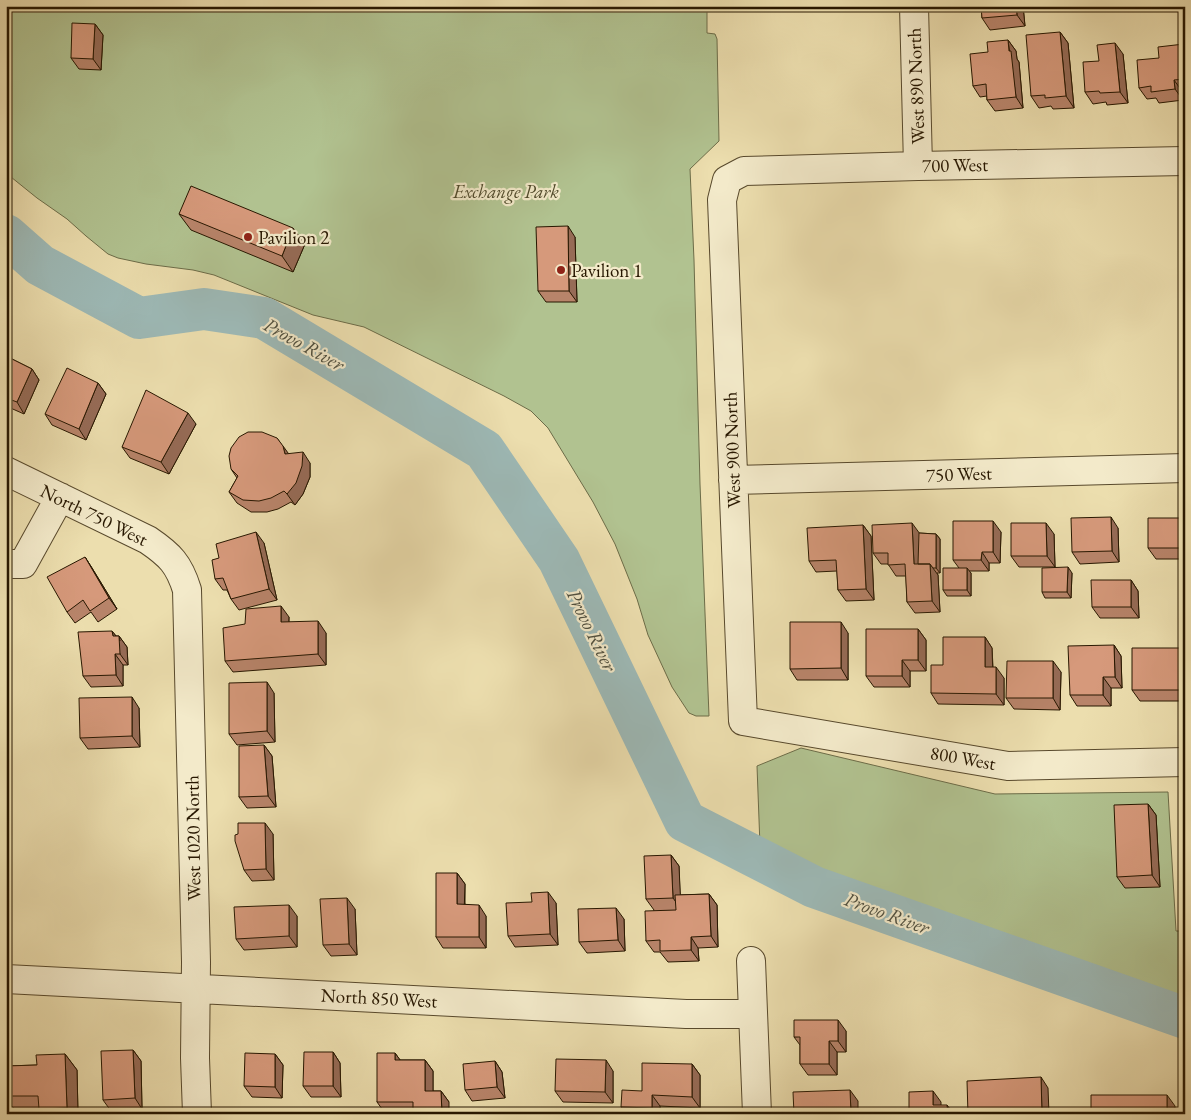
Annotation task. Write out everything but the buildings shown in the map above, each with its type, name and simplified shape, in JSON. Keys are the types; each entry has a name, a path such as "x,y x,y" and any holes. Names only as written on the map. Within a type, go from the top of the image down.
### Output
{"street":[{"name":"West 890 North","path":"914,6 918,166"},
{"name":"700 West","path":"727,180 744,171 1185,161"},
{"name":"West 900 North","path":"727,180 722,200 743,721"},
{"name":"750 West","path":"733,480 1185,468"},
{"name":"North 750 West","path":"6,471 148,540 166,553 176,565"},
{"path":"6,564 23,564 60,497"},
{"name":"West 1020 North","path":"176,565 187,590 197,1114"},
{"name":"800 West","path":"743,721 1008,766 1185,762"},
{"path":"751,961 757,1114"},
{"name":"North 850 West","path":"6,979 686,1014 752,1014"}],"green space":[{"name":"Exchange Park","path":"6,6 707,6 707,33 715,34 717,39 719,141 690,169 709,716 696,716 689,713 672,687 648,635 637,599 615,544 593,502 548,428 531,411 364,327 313,315 214,275 193,270 146,264 108,254 67,219 6,173"},
{"path":"801,748 995,794 1168,792 1176,931 1185,931 1185,1005 873,894 760,846 757,766"}],"waterway":[{"name":"Provo River","path":"6,235 40,265 139,318 204,309 264,318 484,450 559,560 685,821 814,887 1185,1018"}],"place":[{"name":"Pavilion 2","path":"248,237"},
{"name":"Pavilion 1","path":"561,270"}]}
